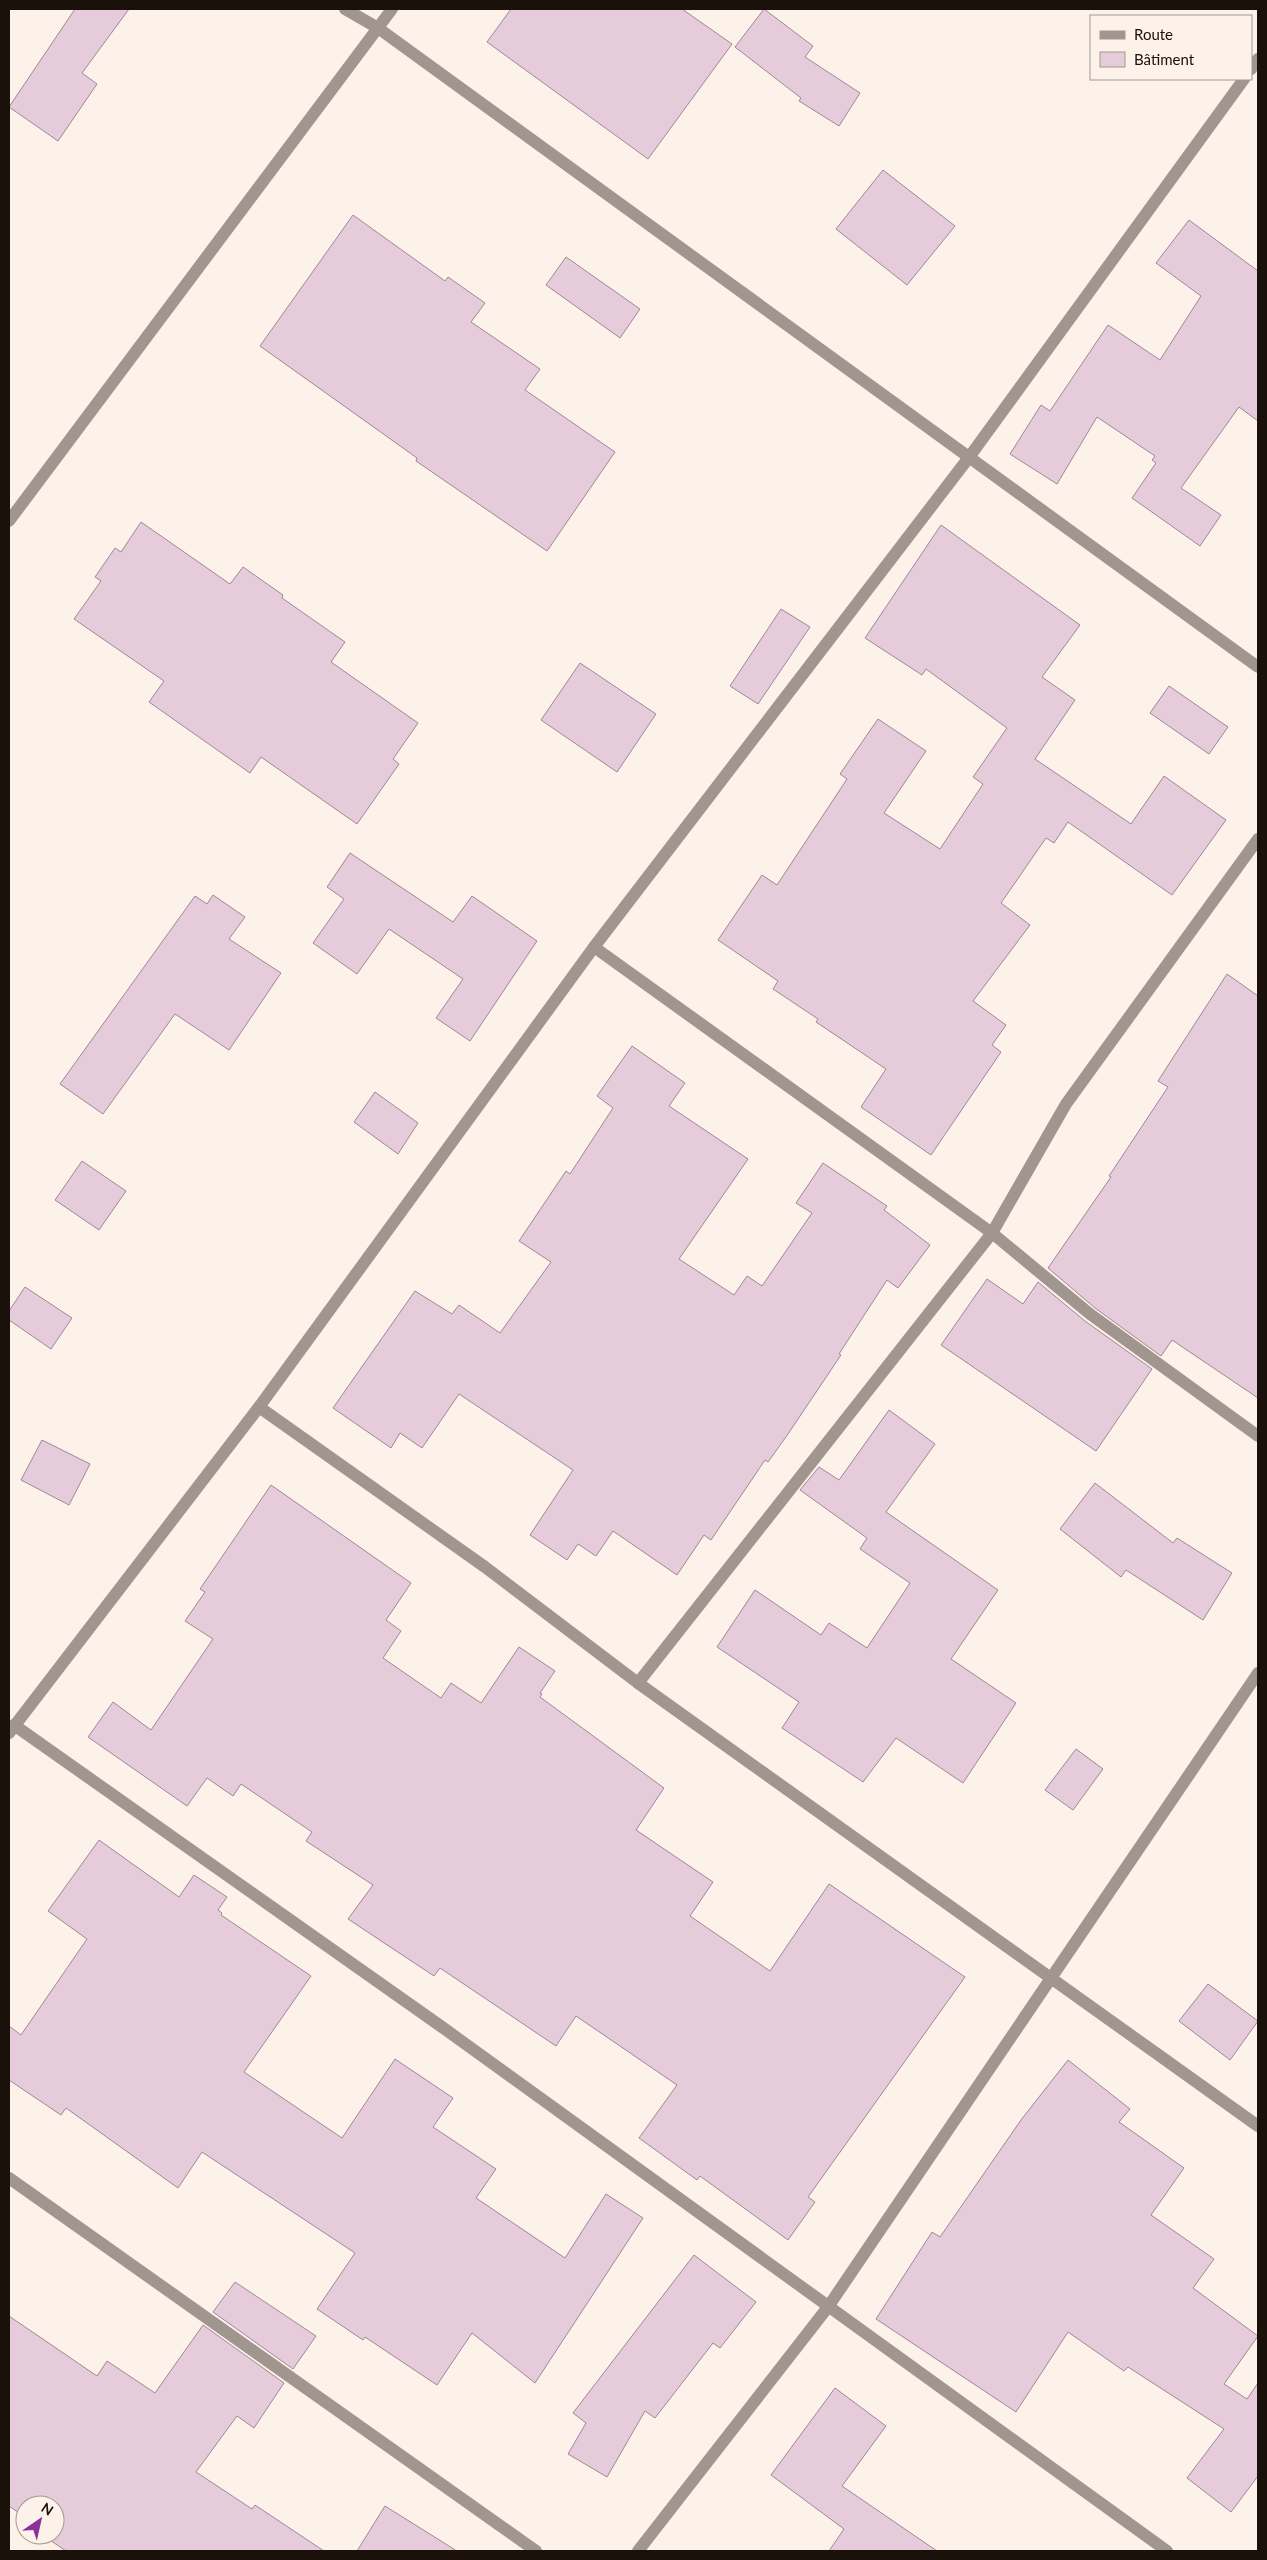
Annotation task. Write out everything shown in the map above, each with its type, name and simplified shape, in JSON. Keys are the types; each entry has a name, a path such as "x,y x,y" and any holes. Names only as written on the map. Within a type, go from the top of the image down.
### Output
{"street":[{"path":"345,9 378,28 970,456 1258,667"},
{"path":"9,521 392,9"},
{"path":"1167,2551 450,2033 12,1729 259,1407 594,947 970,456 1243,80"},
{"path":"638,1683 992,1233 1066,1104 1258,840"},
{"path":"594,947 992,1233 1090,1314 1258,1436"},
{"path":"259,1407 485,1567 638,1683 1258,2126"},
{"path":"638,2551 828,2306 1258,1673"},
{"path":"9,2178 536,2551"}],"building":[{"path":"75,9 129,9 82,73 97,84 58,141 9,107"},
{"path":"511,9 682,9 732,44 648,159 487,42"},
{"path":"764,9 813,46 805,57 860,93 839,126 799,101 801,98 735,47"},
{"path":"883,170 955,226 907,285 836,229"},
{"path":"353,215 445,281 448,277 485,303 471,322 540,369 525,390 615,452 547,551 416,461 417,458 260,346"},
{"path":"1189,220 1258,271 1258,421 1239,407 1181,488 1221,515 1200,546 1132,498 1156,463 1152,460 1155,456 1097,417 1057,484 1010,454 1041,405 1050,411 1108,325 1160,360 1201,296 1156,263"},
{"path":"566,257 640,309 620,338 546,285"},
{"path":"141,522 230,584 243,567 283,595 282,598 345,642 331,662 418,723 393,759 399,764 357,824 261,757 250,773 149,702 164,681 74,619 101,581 95,577 115,548 121,552"},
{"path":"941,525 1080,625 1042,677 1075,700 1035,759 1131,824 1164,776 1226,820 1172,895 1068,822 1054,843 1046,838 1001,903 1030,925 973,1001 1006,1025 992,1045 1001,1052 931,1155 861,1107 886,1069 816,1022 818,1019 773,989 778,981 718,940 762,875 777,885 847,779 840,774 878,719 926,751 884,813 940,849 983,784 973,777 1007,728 926,669 922,675 865,638"},
{"path":"781,609 810,627 758,704 730,686"},
{"path":"580,663 656,714 617,772 541,720"},
{"path":"1169,686 1228,727 1209,754 1150,713"},
{"path":"350,853 453,922 472,896 537,941 470,1041 436,1018 463,979 389,929 357,974 313,943 344,899 327,887"},
{"path":"213,895 245,917 229,939 281,973 229,1050 175,1014 103,1114 60,1084 195,896 207,904"},
{"path":"1227,974 1258,996 1258,1398 1172,1340 1161,1356 1095,1308 1048,1268 1111,1177 1109,1176 1168,1087 1158,1081"},
{"path":"632,1046 685,1083 669,1106 748,1159 679,1259 734,1295 747,1276 762,1286 812,1213 796,1203 823,1163 887,1206 884,1210 930,1245 898,1288 887,1280 839,1354 841,1355 788,1434 768,1462 765,1460 711,1540 704,1535 677,1575 613,1531 596,1556 578,1544 567,1560 530,1535 573,1470 459,1394 422,1448 400,1433 391,1448 333,1408 415,1291 452,1314 459,1305 500,1333 551,1262 519,1241 566,1171 570,1174 613,1108 597,1096"},
{"path":"375,1092 418,1123 398,1154 354,1122"},
{"path":"82,1161 126,1191 99,1230 55,1200"},
{"path":"987,1279 1023,1304 1038,1282 1085,1321 1152,1369 1096,1451 941,1345"},
{"path":"25,1287 72,1318 51,1349 9,1320 9,1311"},
{"path":"889,1410 935,1444 886,1512 998,1590 951,1659 1016,1703 963,1783 896,1738 863,1782 782,1728 799,1702 717,1647 755,1590 821,1635 829,1623 867,1648 910,1583 860,1549 867,1538 800,1490 819,1467 839,1480"},
{"path":"42,1440 90,1464 69,1505 21,1480"},
{"path":"1095,1483 1173,1543 1177,1538 1232,1573 1203,1620 1126,1570 1121,1577 1060,1529"},
{"path":"271,1485 411,1583 386,1620 401,1631 383,1658 441,1698 451,1683 481,1703 519,1647 555,1671 540,1693 542,1694 540,1697 664,1788 636,1830 713,1882 690,1916 770,1971 829,1884 965,1977 808,2197 815,2202 788,2240 700,2176 697,2180 639,2138 677,2085 576,2016 556,2046 440,1968 434,1976 348,1919 373,1885 306,1841 312,1832 241,1784 233,1796 207,1778 187,1806 88,1737 113,1702 151,1730 213,1639 185,1621 205,1592 200,1589"},
{"path":"1076,1749 1103,1769 1073,1810 1045,1790"},
{"path":"99,1840 179,1897 194,1875 227,1897 218,1910 222,1913 221,1915 311,1976 244,2072 342,2138 395,2059 453,2098 433,2127 496,2169 476,2198 565,2258 606,2194 643,2218 535,2383 472,2333 437,2385 365,2337 363,2340 317,2309 355,2253 202,2152 178,2188 66,2108 61,2115 9,2080 9,2026 21,2035 87,1939 48,1911"},
{"path":"1208,1984 1258,2021 1230,2060 1179,2021"},
{"path":"1068,2060 1130,2109 1119,2122 1184,2168 1151,2215 1214,2259 1193,2288 1258,2336 1224,2384 1247,2399 1258,2383 1258,2476 1231,2512 1187,2478 1224,2429 1128,2367 1124,2371 1068,2332 1016,2412 876,2319 932,2232 940,2237 1021,2120"},
{"path":"694,2255 756,2302 720,2348 713,2343 655,2418 645,2411 607,2477 568,2454 586,2423 573,2413"},
{"path":"235,2282 316,2336 293,2369 213,2312"},
{"path":"9,2316 97,2376 107,2361 155,2393 203,2325 284,2383 254,2428 237,2416 196,2472 252,2509 255,2505 324,2551 66,2551 57,2545 65,2545 65,2495 15,2495 15,2510 9,2506"},
{"path":"835,2388 886,2426 842,2486 937,2551 829,2551 844,2529 771,2475"},
{"path":"385,2506 457,2551 357,2551"}]}
